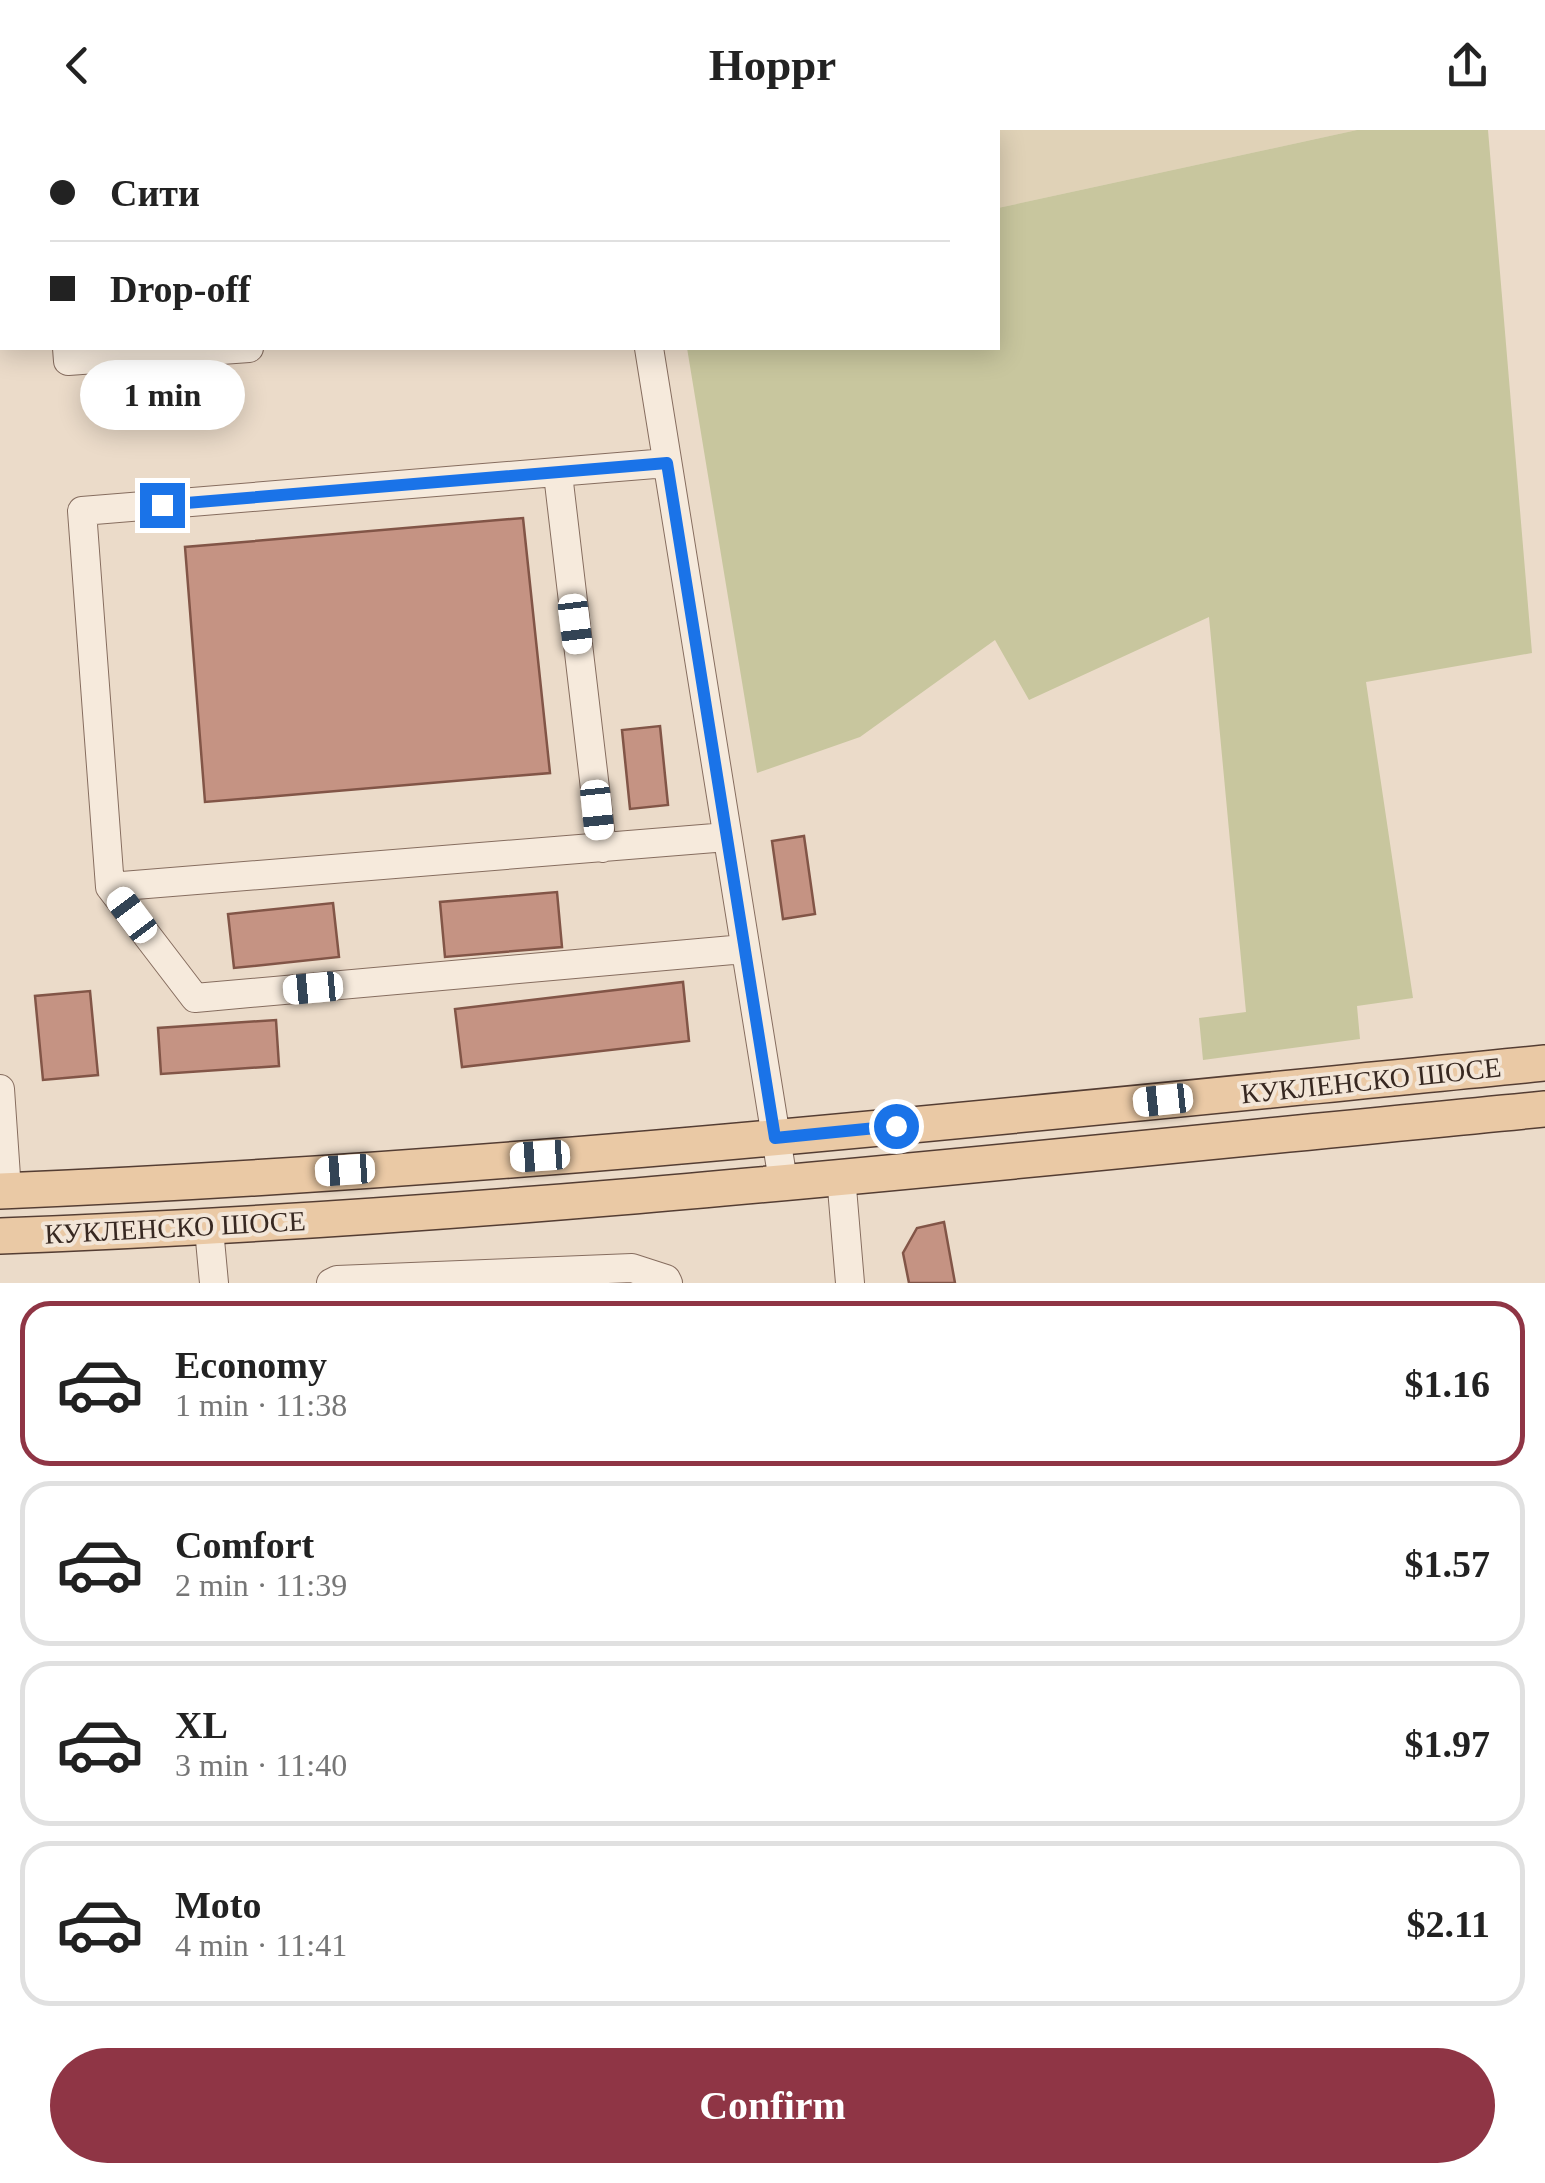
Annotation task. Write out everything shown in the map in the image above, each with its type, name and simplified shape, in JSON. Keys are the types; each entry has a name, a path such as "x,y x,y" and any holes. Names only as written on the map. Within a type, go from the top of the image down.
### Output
{"main road":[{"name":"КУКЛЕНСКО ШОСЕ","path":"4,1191 228,1179 775,1138 1545,1062"},
{"name":"КУКЛЕНСКО ШОСЕ","path":"0,1236 208,1229 841,1176 1545,1109"}],"street":[{"path":"67,350 68,361 214,350"},
{"path":"649,350 783,1181"},
{"path":"667,463 82,511 110,887 195,998 744,949"},
{"path":"558,474 602,848"},
{"path":"110,887 727,837"},
{"path":"0,1088 4,1191"},
{"path":"841,1176 850,1283"},
{"path":"208,1229 214,1283"},
{"path":"331,1283 632,1268 668,1283"}],"shaded area":[{"path":"1000,130 1357,130 1000,208"},
{"path":"1357,130 1488,130 1532,653 1366,682 1413,998 1357,1006 1360,1039 1203,1060 1199,1018 1246,1012 1209,617 1029,700 995,640 860,737 757,773 687,350 1000,350 1000,208"}],"building":[{"path":"523,518 550,773 205,802 185,547"},
{"path":"660,726 668,805 630,809 622,730"},
{"path":"804,836 815,914 783,919 772,841"},
{"path":"557,892 562,947 445,957 440,902"},
{"path":"333,903 339,957 234,968 228,914"},
{"path":"683,982 689,1041 462,1067 455,1009"},
{"path":"90,991 98,1075 43,1080 35,996"},
{"path":"276,1020 279,1066 161,1074 158,1028"},
{"path":"944,1222 955,1283 909,1283 903,1253 917,1228"}],"route":[{"path":"162,505 667,463 775,1138 896,1126"}]}
